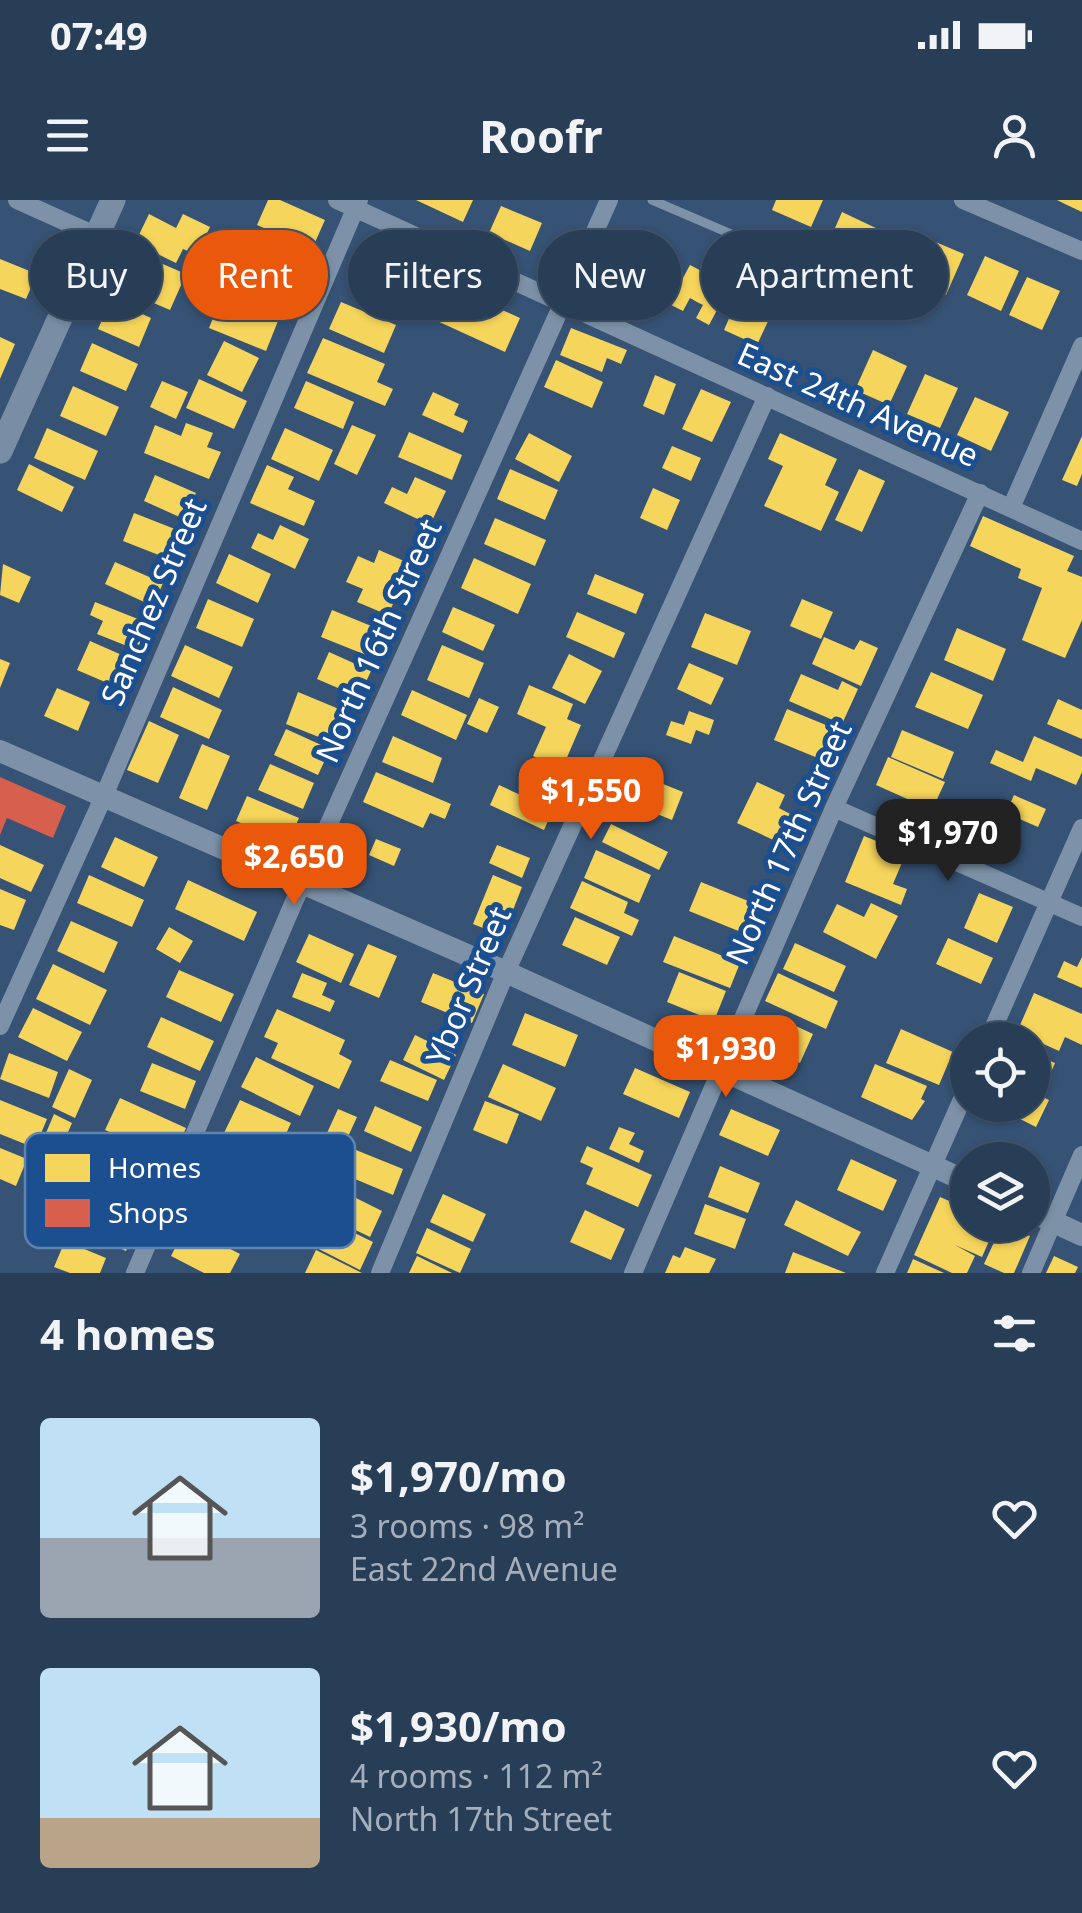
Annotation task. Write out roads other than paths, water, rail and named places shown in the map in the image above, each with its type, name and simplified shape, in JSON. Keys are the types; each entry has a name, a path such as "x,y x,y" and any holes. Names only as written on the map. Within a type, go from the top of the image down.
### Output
{"main road":[{"path":"100,230 113,200"},
{"path":"0,451 59,320"}],"street":[{"path":"17,200 84,230"},
{"name":"East 24th Avenue","path":"337,200 358,204 538,292"},
{"name":"North 16th Street","path":"596,230 609,200"},
{"path":"963,200 1082,251"},
{"name":"Sanchez Street","path":"0,1026 103,798 358,204"},
{"name":"North 16th Street","path":"195,1133 302,883 556,320"},
{"name":"East 24th Avenue","path":"598,320 1082,541"},
{"path":"1011,508 1082,346"},
{"name":"Ybor Street","path":"380,1273 506,972 767,396"},
{"name":"North 17th Street","path":"633,1273 834,808 980,493"},
{"path":"0,751 506,972 950,1174"},
{"path":"834,808 1082,917"},
{"path":"996,1022 1082,828"},
{"path":"885,1273 952,1122"},
{"path":"1050,1206 1082,1155"},
{"path":"1050,1220 1082,1235"},
{"path":"1030,1273 1037,1242"},
{"name":"North 16th Street","path":"135,1273 146,1248"}],"lane":[{"path":"652,200 722,230"}]}
